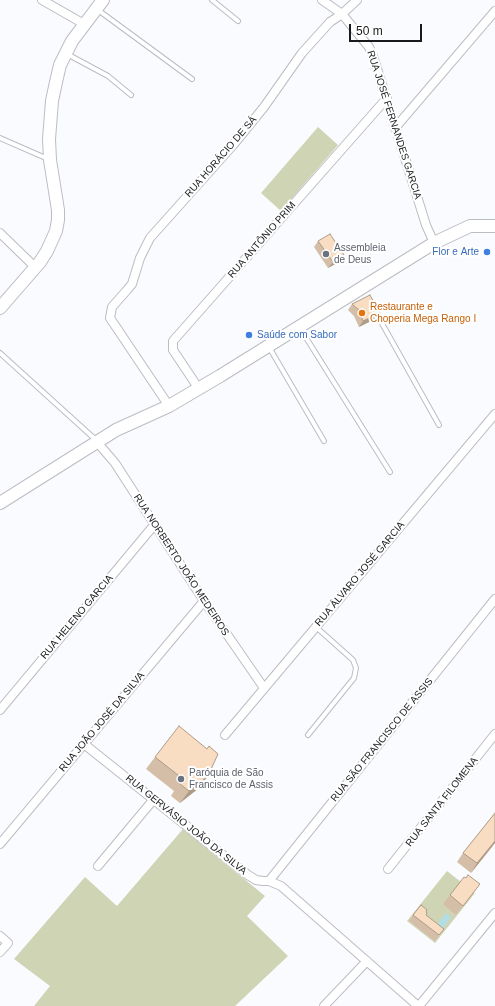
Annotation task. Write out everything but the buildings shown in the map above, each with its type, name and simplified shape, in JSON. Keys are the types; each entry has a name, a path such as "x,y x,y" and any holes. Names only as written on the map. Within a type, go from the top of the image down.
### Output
{"main road":[{"path":"0,308 35,268 52,242 58,220 56,195 50,160 49,139 52,101 60,65 65,53 99,4"},
{"path":"0,503 116,430 169,406 268,347 299,326 364,292 434,243 470,226 495,226"}],"street":[{"path":"42,0 84,24"},
{"name":"RUA JOSÉ FERNANDES GARCIA","path":"322,0 342,14 369,47 387,98 426,225 434,243"},
{"name":"RUA HORÁCIO DE SÁ","path":"169,406 110,318 112,307 132,284 140,258 150,238 234,144 264,107 302,53 330,22 342,14 357,0"},
{"path":"396,128 495,11"},
{"name":"RUA ANTÔNIO PRIM","path":"199,389 173,350 173,341 387,98"},
{"path":"0,233 35,268"},
{"name":"RUA ÁLVARO JOSÉ GARCIA","path":"225,735 495,414"},
{"name":"RUA NORBERTO JOÃO MEDEIROS","path":"98,442 115,464 204,601 264,688"},
{"name":"RUA HELENO GARCIA","path":"0,710 155,524"},
{"name":"RUA SÃO FRANCISCO DE ASSIS","path":"269,881 495,599"},
{"name":"RUA JOÃO JOSÉ DA SILVA","path":"0,844 204,601"},
{"name":"RUA SANTA FILOMENA","path":"388,869 495,734"},
{"name":"RUA GERVÁSIO JOÃO DA SILVA","path":"84,744 248,875 256,880 269,881 281,886 418,1006"},
{"path":"98,866 154,799"},
{"path":"418,1006 495,913"},
{"path":"0,936 8,943 0,952"},
{"path":"324,1006 367,962"}],"lane":[{"path":"212,0 238,21"},
{"path":"99,4 192,78"},
{"path":"65,53 108,76 130,94"},
{"path":"0,138 50,160"},
{"path":"374,309 439,425"},
{"path":"299,326 390,472"},
{"path":"268,347 324,440"},
{"path":"0,353 98,442"},
{"path":"308,735 354,678 356,668 353,660 316,627"}],"green space":[{"path":"318,127 338,145 281,211 261,193"},
{"path":"183,829 265,896 247,916 288,956 235,1006 34,1006 50,986 14,959 85,877 117,906"},
{"path":"447,871 475,893 435,943 407,921"}],"water":[{"path":"446,913 451,917 441,931 435,927"}],"place":[{"name":"Flor e Arte","path":"487,252"},
{"name":"Assembleia de Deus","path":"326,254"},
{"name":"Restaurante e Choperia Mega Rango I","path":"362,313"},
{"name":"Saúde com Sabor","path":"249,335"},
{"name":"Paróquia de São Francisco de Assis","path":"181,779"}]}
